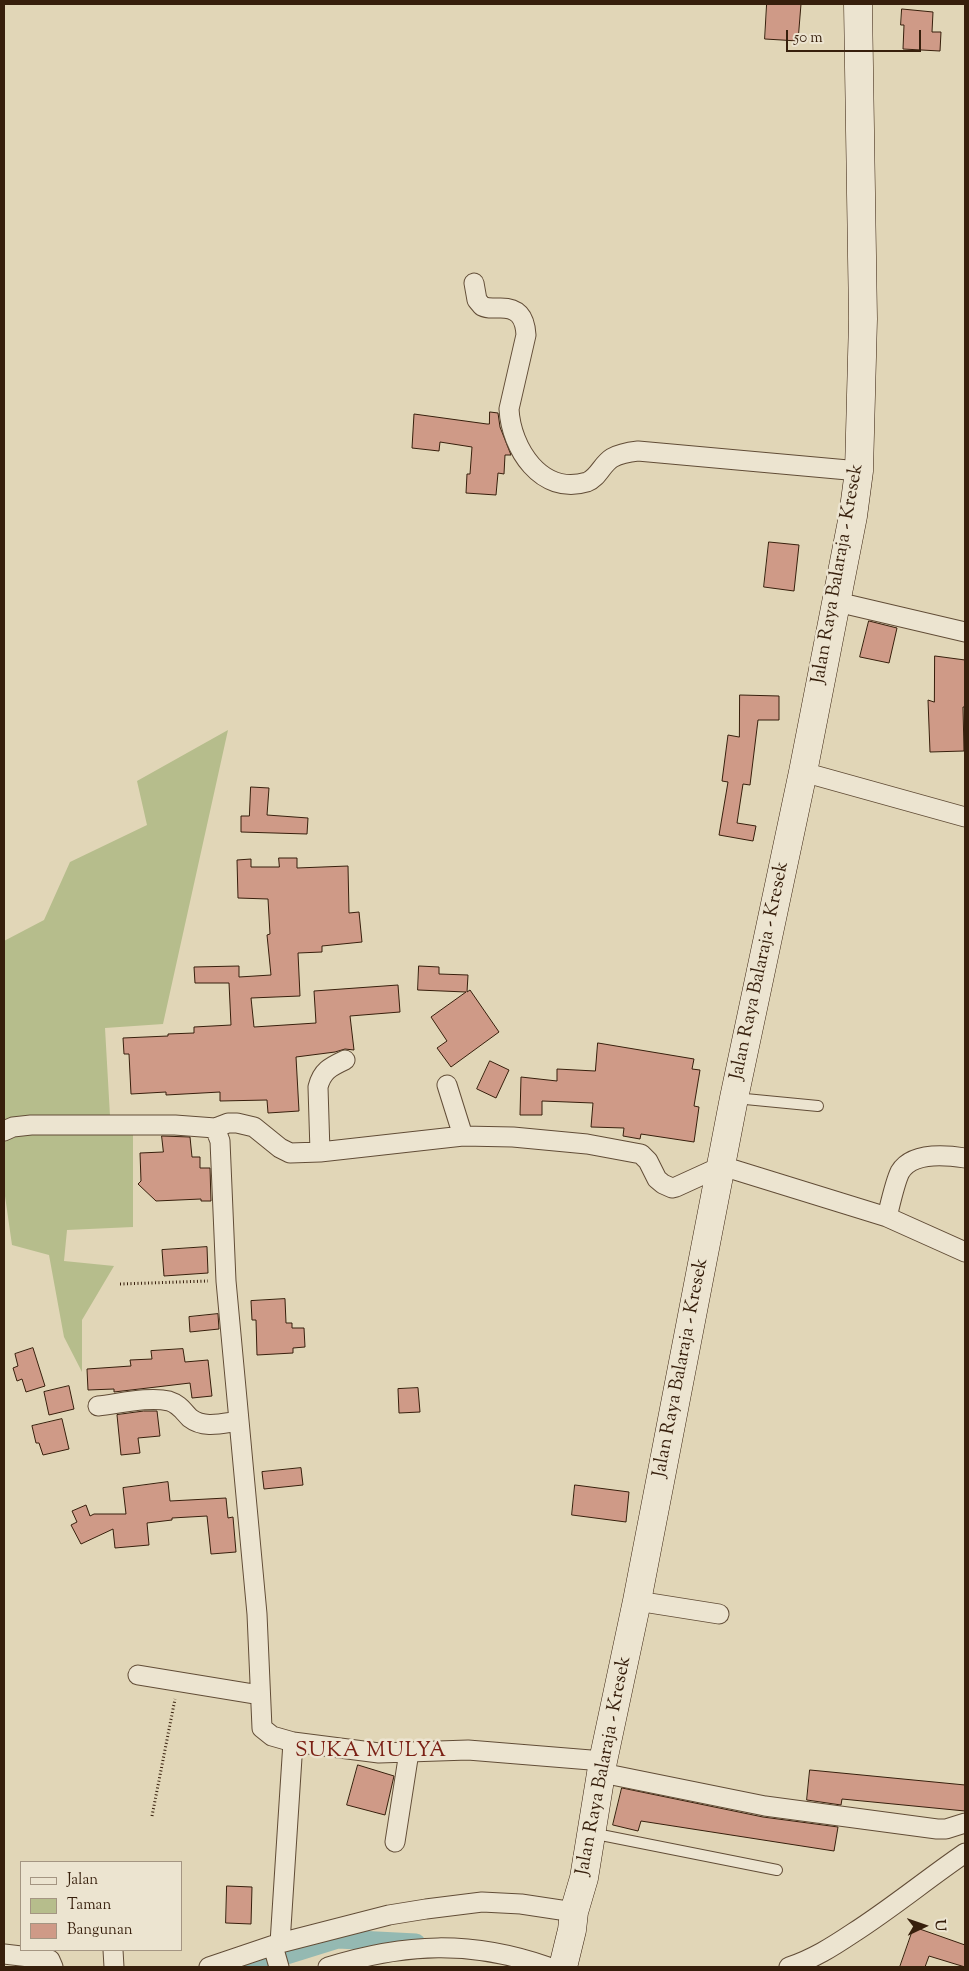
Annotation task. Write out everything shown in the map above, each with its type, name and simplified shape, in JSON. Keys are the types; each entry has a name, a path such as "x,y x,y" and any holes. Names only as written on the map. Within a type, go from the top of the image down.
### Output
{"street":[{"name":"Jalan Raya Balaraja - Kresek","path":"559,1966 584,1878 590,1833 734,1098 803,772 853,516 859,471 863,319 858,4"},
{"path":"474,283 477,300 482,306 510,309 518,312 525,323 526,335 509,409 509,419 524,458 538,472 551,481 565,484 588,481 612,458 638,451 859,471"},
{"path":"837,602 965,632"},
{"path":"803,772 965,817"},
{"path":"320,1152 318,1087 321,1077 328,1068 345,1060"},
{"path":"447,1084 463,1136"},
{"path":"4,1131 13,1127 31,1125 167,1125 215,1128 228,1123 254,1127 280,1148 290,1153 320,1152 463,1136 588,1144 634,1152 645,1157 658,1179 663,1184 672,1188 676,1188 722,1166 887,1217 965,1252"},
{"path":"215,1128 220,1141 226,1280 257,1614 262,1728 272,1736 293,1742 379,1753 468,1750 603,1767 765,1806 946,1829 965,1823"},
{"path":"887,1217 900,1172 910,1162 932,1157 953,1156 965,1158"},
{"path":"98,1406 153,1400 169,1402 182,1408 191,1419 207,1426 239,1420"},
{"path":"637,1600 719,1614"},
{"path":"138,1675 260,1694"},
{"path":"277,1953 293,1742"},
{"path":"396,1842 409,1752"},
{"path":"789,1967 809,1961 839,1942 893,1907 965,1853"},
{"path":"209,1967 277,1953 408,1911 482,1902 521,1904 573,1921"},
{"path":"328,1967 350,1960 398,1951 462,1947 481,1949 559,1966"},
{"path":"114,1951 114,1967"},
{"path":"4,1954 47,1959 50,1960 53,1967"}],"lane":[{"path":"734,1098 818,1106"},
{"path":"590,1833 777,1870"}],"path":[{"path":"120,1284 226,1280"},
{"path":"152,1816 178,1682"}],"green space":[{"path":"228,730 163,1024 105,1028 110,1116 133,1115 133,1227 67,1230 64,1261 114,1266 82,1320 82,1372 64,1337 49,1255 12,1245 4,1189 4,941 44,920 70,862 147,825 137,781"}],"building":[{"path":"767,4 801,4 798,41 765,39"},
{"path":"902,9 933,12 932,32 941,32 940,51 903,49 904,25 901,25"},
{"path":"490,412 498,413 500,427 511,455 505,455 504,474 498,473 496,495 466,493 467,474 470,474 472,447 440,442 439,451 412,448 414,414 489,424"},
{"path":"769,542 799,545 794,591 764,587"},
{"path":"869,621 897,628 889,663 860,657"},
{"path":"935,656 965,660 964,751 930,752 928,700 934,702"},
{"path":"740,695 779,696 779,720 758,720 750,785 743,784 737,823 756,826 753,841 719,835 728,782 722,781 728,735 739,737"},
{"path":"251,787 269,788 267,815 308,818 307,834 241,832 241,816 249,816"},
{"path":"279,858 297,858 297,868 348,866 349,913 359,912 362,942 322,946 322,952 298,953 300,996 251,998 254,1027 316,1023 314,991 398,985 400,1012 350,1016 354,1050 345,1049 296,1057 299,1111 268,1113 267,1100 220,1101 220,1092 166,1095 166,1092 131,1094 129,1054 124,1054 123,1038 194,1033 194,1027 231,1025 229,983 195,983 194,967 239,966 239,977 271,975 267,935 270,934 268,899 238,898 237,860 251,859 251,867 279,867"},
{"path":"419,966 439,967 439,974 468,975 467,992 470,990 499,1032 451,1067 437,1048 447,1041 431,1017 466,992 418,990"},
{"path":"598,1043 694,1059 692,1069 700,1070 694,1106 699,1107 694,1142 641,1134 640,1139 623,1136 624,1128 591,1127 593,1103 542,1101 542,1115 520,1115 521,1077 557,1081 557,1069 595,1071"},
{"path":"490,1061 509,1070 496,1098 477,1089"},
{"path":"162,1136 190,1137 192,1157 200,1157 200,1168 210,1168 211,1201 201,1201 201,1199 156,1201 138,1184 141,1181 140,1153 163,1152"},
{"path":"207,1247 208,1273 164,1276 162,1250"},
{"path":"285,1299 286,1323 292,1323 292,1328 304,1328 305,1347 293,1348 293,1353 257,1355 256,1320 252,1320 251,1301"},
{"path":"218,1314 219,1329 190,1332 189,1317"},
{"path":"33,1348 45,1386 26,1392 22,1379 17,1381 13,1368 18,1366 15,1354"},
{"path":"183,1349 185,1362 208,1360 212,1396 192,1398 190,1383 114,1392 114,1389 88,1390 87,1369 131,1366 130,1360 152,1359 151,1351"},
{"path":"69,1386 74,1409 49,1415 44,1392"},
{"path":"418,1388 420,1412 399,1413 398,1389"},
{"path":"157,1411 160,1436 138,1438 140,1453 121,1455 117,1415"},
{"path":"62,1419 69,1449 43,1455 39,1443 36,1443 32,1426"},
{"path":"301,1468 303,1485 264,1489 262,1472"},
{"path":"168,1482 170,1501 226,1498 228,1518 233,1517 236,1552 211,1554 207,1516 172,1518 172,1520 147,1523 149,1545 115,1548 113,1529 81,1544 71,1525 77,1522 72,1511 86,1505 90,1516 94,1514 126,1514 123,1488"},
{"path":"575,1485 629,1492 626,1522 572,1515"},
{"path":"358,1765 394,1776 385,1815 347,1805"},
{"path":"810,1770 965,1785 965,1811 842,1799 841,1805 807,1800"},
{"path":"622,1788 763,1817 838,1827 834,1851 641,1821 638,1831 613,1825"},
{"path":"227,1886 252,1887 251,1924 226,1923"},
{"path":"914,1927 965,1945 965,1967 929,1956 925,1967 900,1967"}],"waterway":[{"path":"248,1967 338,1939 416,1943"}],"district":[{"name":"SUKA MULYA","path":"371,1752"}]}
